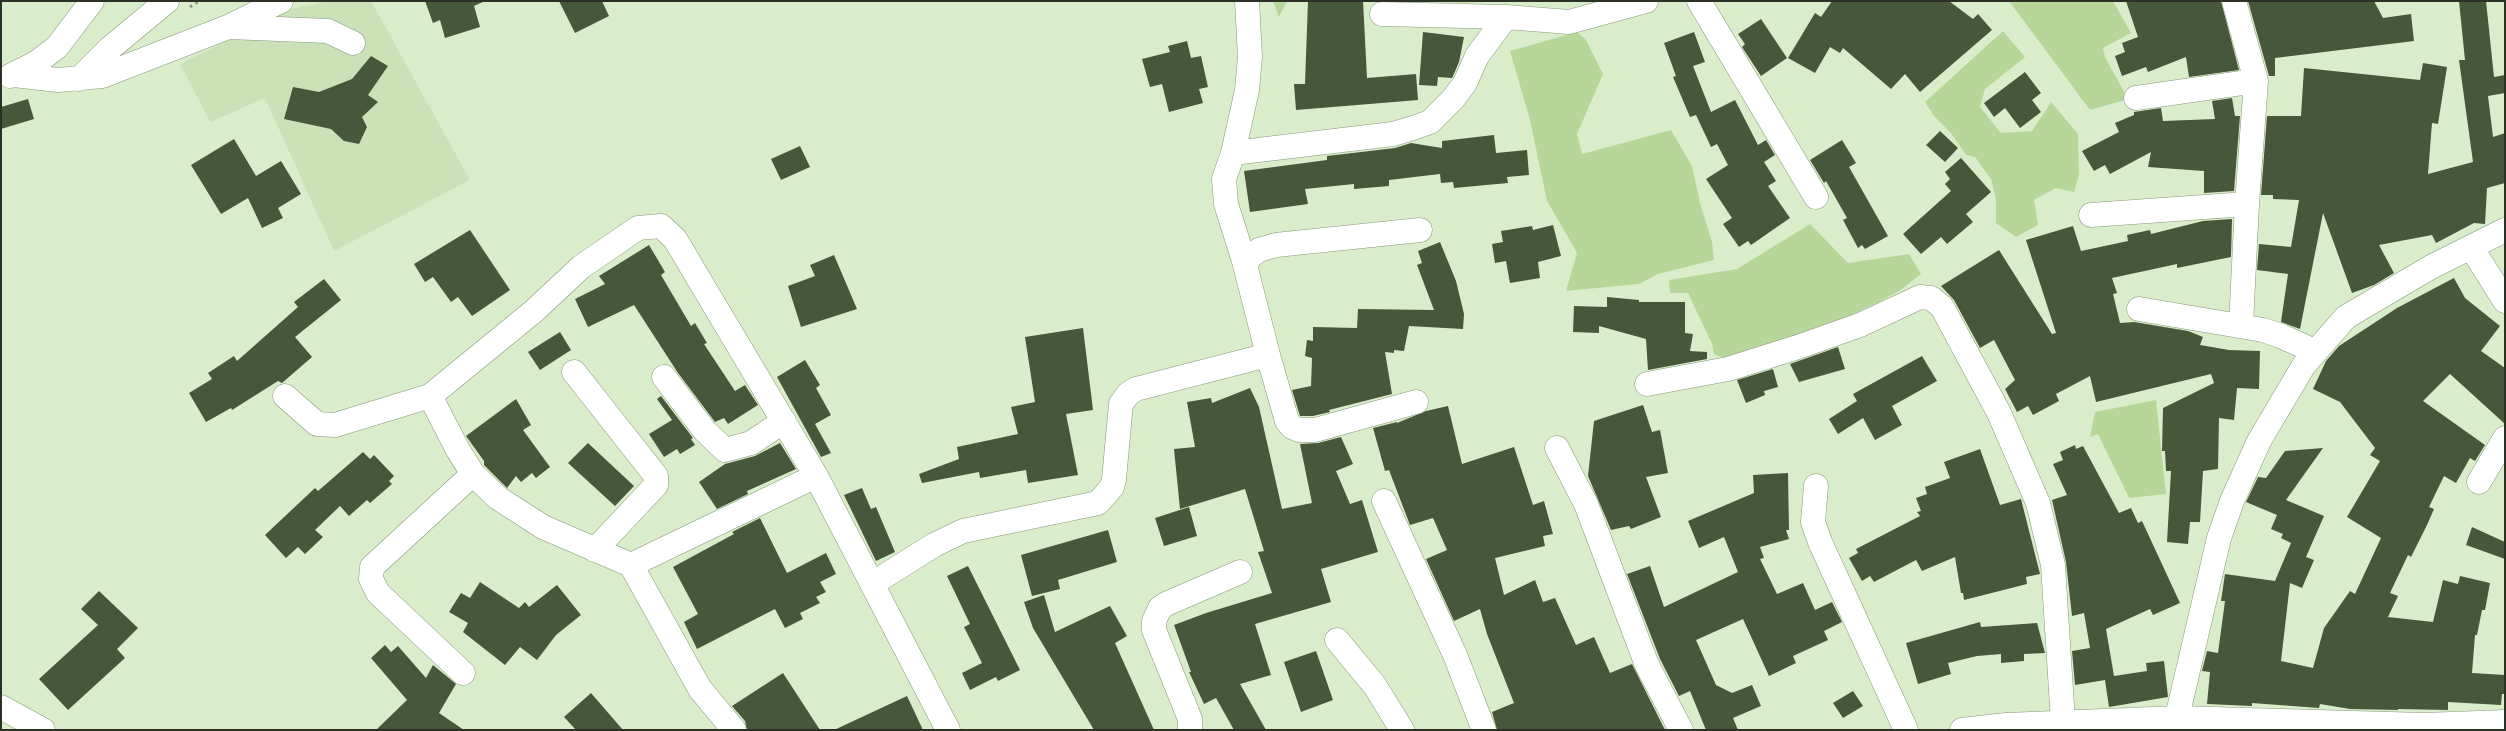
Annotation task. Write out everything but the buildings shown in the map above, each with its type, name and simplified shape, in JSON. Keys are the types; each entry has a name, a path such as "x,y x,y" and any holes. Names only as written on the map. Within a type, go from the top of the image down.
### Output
{"street":[{"path":"8,77 36,63 57,47 92,1"},
{"path":"79,79 98,58 167,1"},
{"path":"8,77 58,80 102,76 228,27 281,1"},
{"path":"1247,1 1250,57 1247,90 1233,153 1224,179 1226,204 1244,261 1287,421 1292,428 1315,430 1416,402"},
{"path":"1382,14 1506,17 1569,22 1646,1"},
{"path":"1699,1 1816,197"},
{"path":"2234,1 2256,81 2240,325"},
{"path":"1233,153 1393,134 1430,122 1453,100 1465,83 1477,56 1506,17"},
{"path":"228,27 328,31 353,43"},
{"path":"2136,98 2256,81"},
{"path":"2091,215 2247,204"},
{"path":"285,396 317,424 335,425 430,396 498,341 581,267 638,228 661,226 675,239 816,476 948,730"},
{"path":"1244,261 1259,250 1276,246 1420,230"},
{"path":"2176,724 2219,538 2232,501 2259,441 2314,351 2346,317 2423,271 2505,230"},
{"path":"2471,247 2505,301"},
{"path":"1648,384 1728,369 1806,345 1860,325 1920,296 1931,298 1942,307 1999,413 2028,476 2038,503 2053,564 2063,722"},
{"path":"2139,309 2240,325 2282,336 2314,351"},
{"path":"872,584 934,545 962,531 1098,503 1112,487 1121,404 1128,394 1136,389 1268,355"},
{"path":"574,372 656,476 656,485 596,550"},
{"path":"664,377 706,430 725,450 751,443 784,420"},
{"path":"430,396 458,450 473,474 498,498 528,518 631,565 692,677 734,730"},
{"path":"2479,482 2505,438"},
{"path":"1557,448 1586,504 1647,665 1681,730"},
{"path":"463,673 378,593 371,579 372,567 473,474"},
{"path":"631,565 816,476"},
{"path":"1816,486 1814,522 1820,542 1906,730"},
{"path":"1384,502 1455,655 1484,730"},
{"path":"1190,730 1190,719 1154,630 1154,621 1160,608 1166,604 1240,572"},
{"path":"1337,640 1375,686 1402,730"},
{"path":"1,707 43,730"},
{"path":"1962,730 2063,722 2424,725 2505,722"}],"shaded area":[{"path":"330,1 371,1 470,180 334,251 265,98 210,122 180,64 291,9"},
{"path":"1273,1 1287,1 1279,17"},
{"path":"2009,1 2113,1 2131,33 2103,48 2105,57 2128,99 2090,110"},
{"path":"2003,31 2025,57 1985,89 1980,107 2001,133 2032,131 2051,102 2078,134 2079,175 2074,192 2056,188 2034,200 2038,225 2016,237 1996,223 1996,199 1991,179 1975,157 1966,155 1951,133 1934,116 1925,102"},
{"path":"1577,32 1586,40 1603,74 1577,134 1582,154 1671,130 1692,166 1700,203 1712,242 1714,260 1658,274 1639,284 1566,291 1577,253 1547,201 1530,120 1510,51"},
{"path":"1810,224 1848,263 1909,254 1921,274 1899,291 1825,327 1725,359 1714,354 1712,344 1688,293 1670,293 1669,280 1737,269"},
{"path":"2156,400 2166,494 2129,498 2098,434 2090,437 2095,412"}]}
